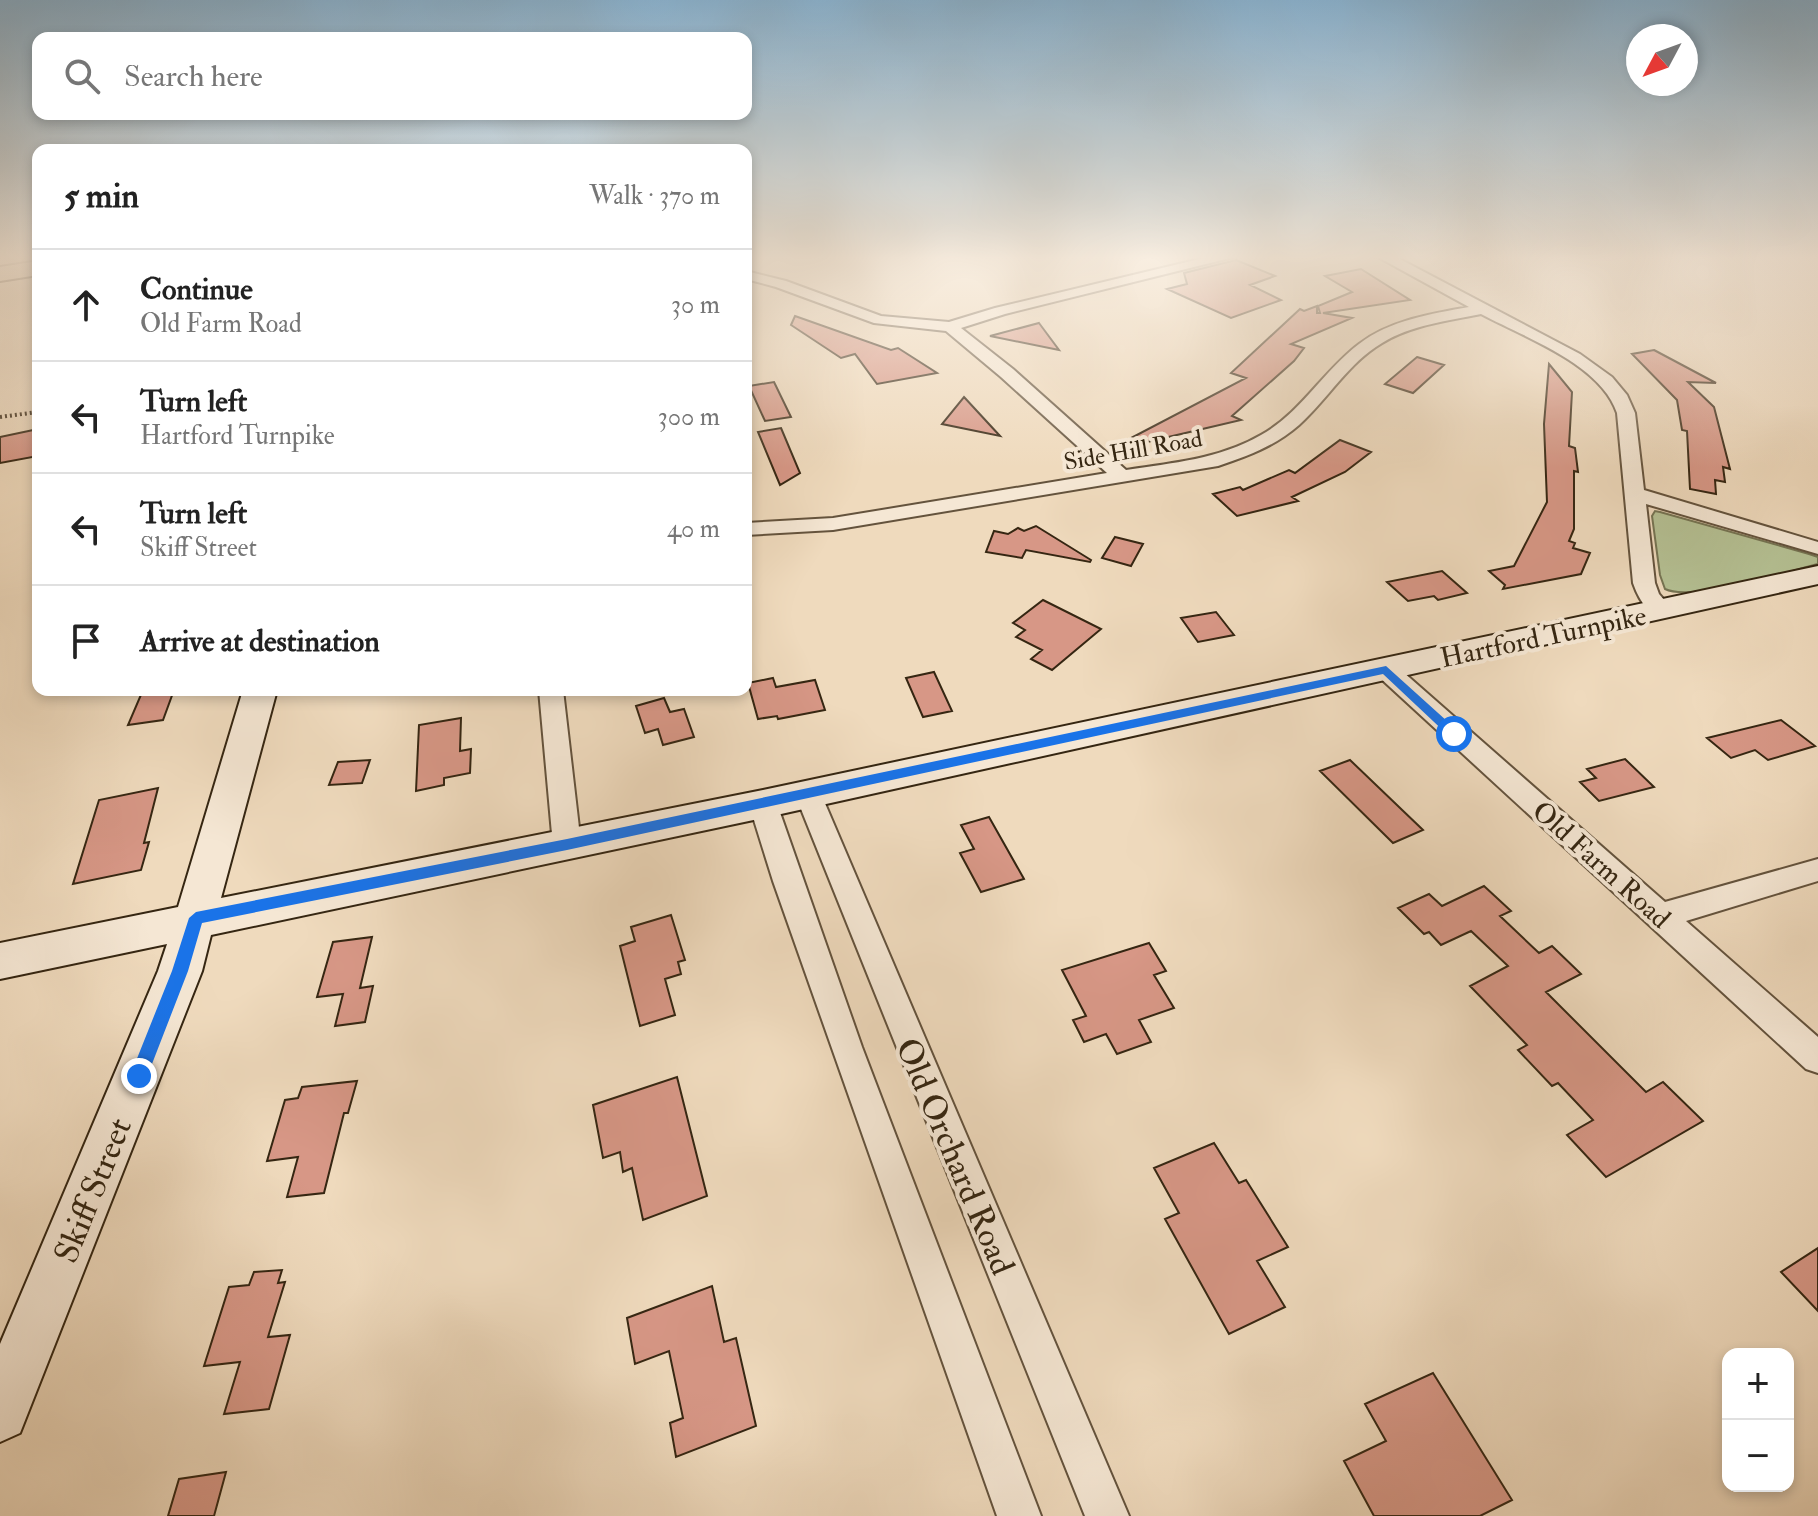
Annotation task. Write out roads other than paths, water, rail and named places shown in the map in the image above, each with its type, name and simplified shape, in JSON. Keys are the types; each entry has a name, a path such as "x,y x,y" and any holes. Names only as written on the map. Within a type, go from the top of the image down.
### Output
{"main road":[{"name":"Hartford Turnpike","path":"0,961 196,918 763,804 1818,575"},
{"name":"Skiff Street","path":"0,1413 180,971 239,754 258,696"}],"street":[{"path":"950,327 1007,373 1122,477"},
{"name":"Side Hill Road","path":"752,529 833,524 1211,462 1242,452 1283,430 1365,347 1407,327"},
{"path":"1516,327 1585,364 1622,398 1628,428 1644,583 1649,596 1662,610"},
{"path":"1633,493 1722,522 1818,548"},
{"name":"Old Farm Road","path":"1386,670 1818,1058"},
{"path":"552,696 567,845"},
{"name":"Old Orchard Road","path":"808,794 1107,1516"},
{"name":"Old Orchard Road","path":"763,804 846,1047 1019,1516"},
{"path":"1660,916 1818,870"}]}
